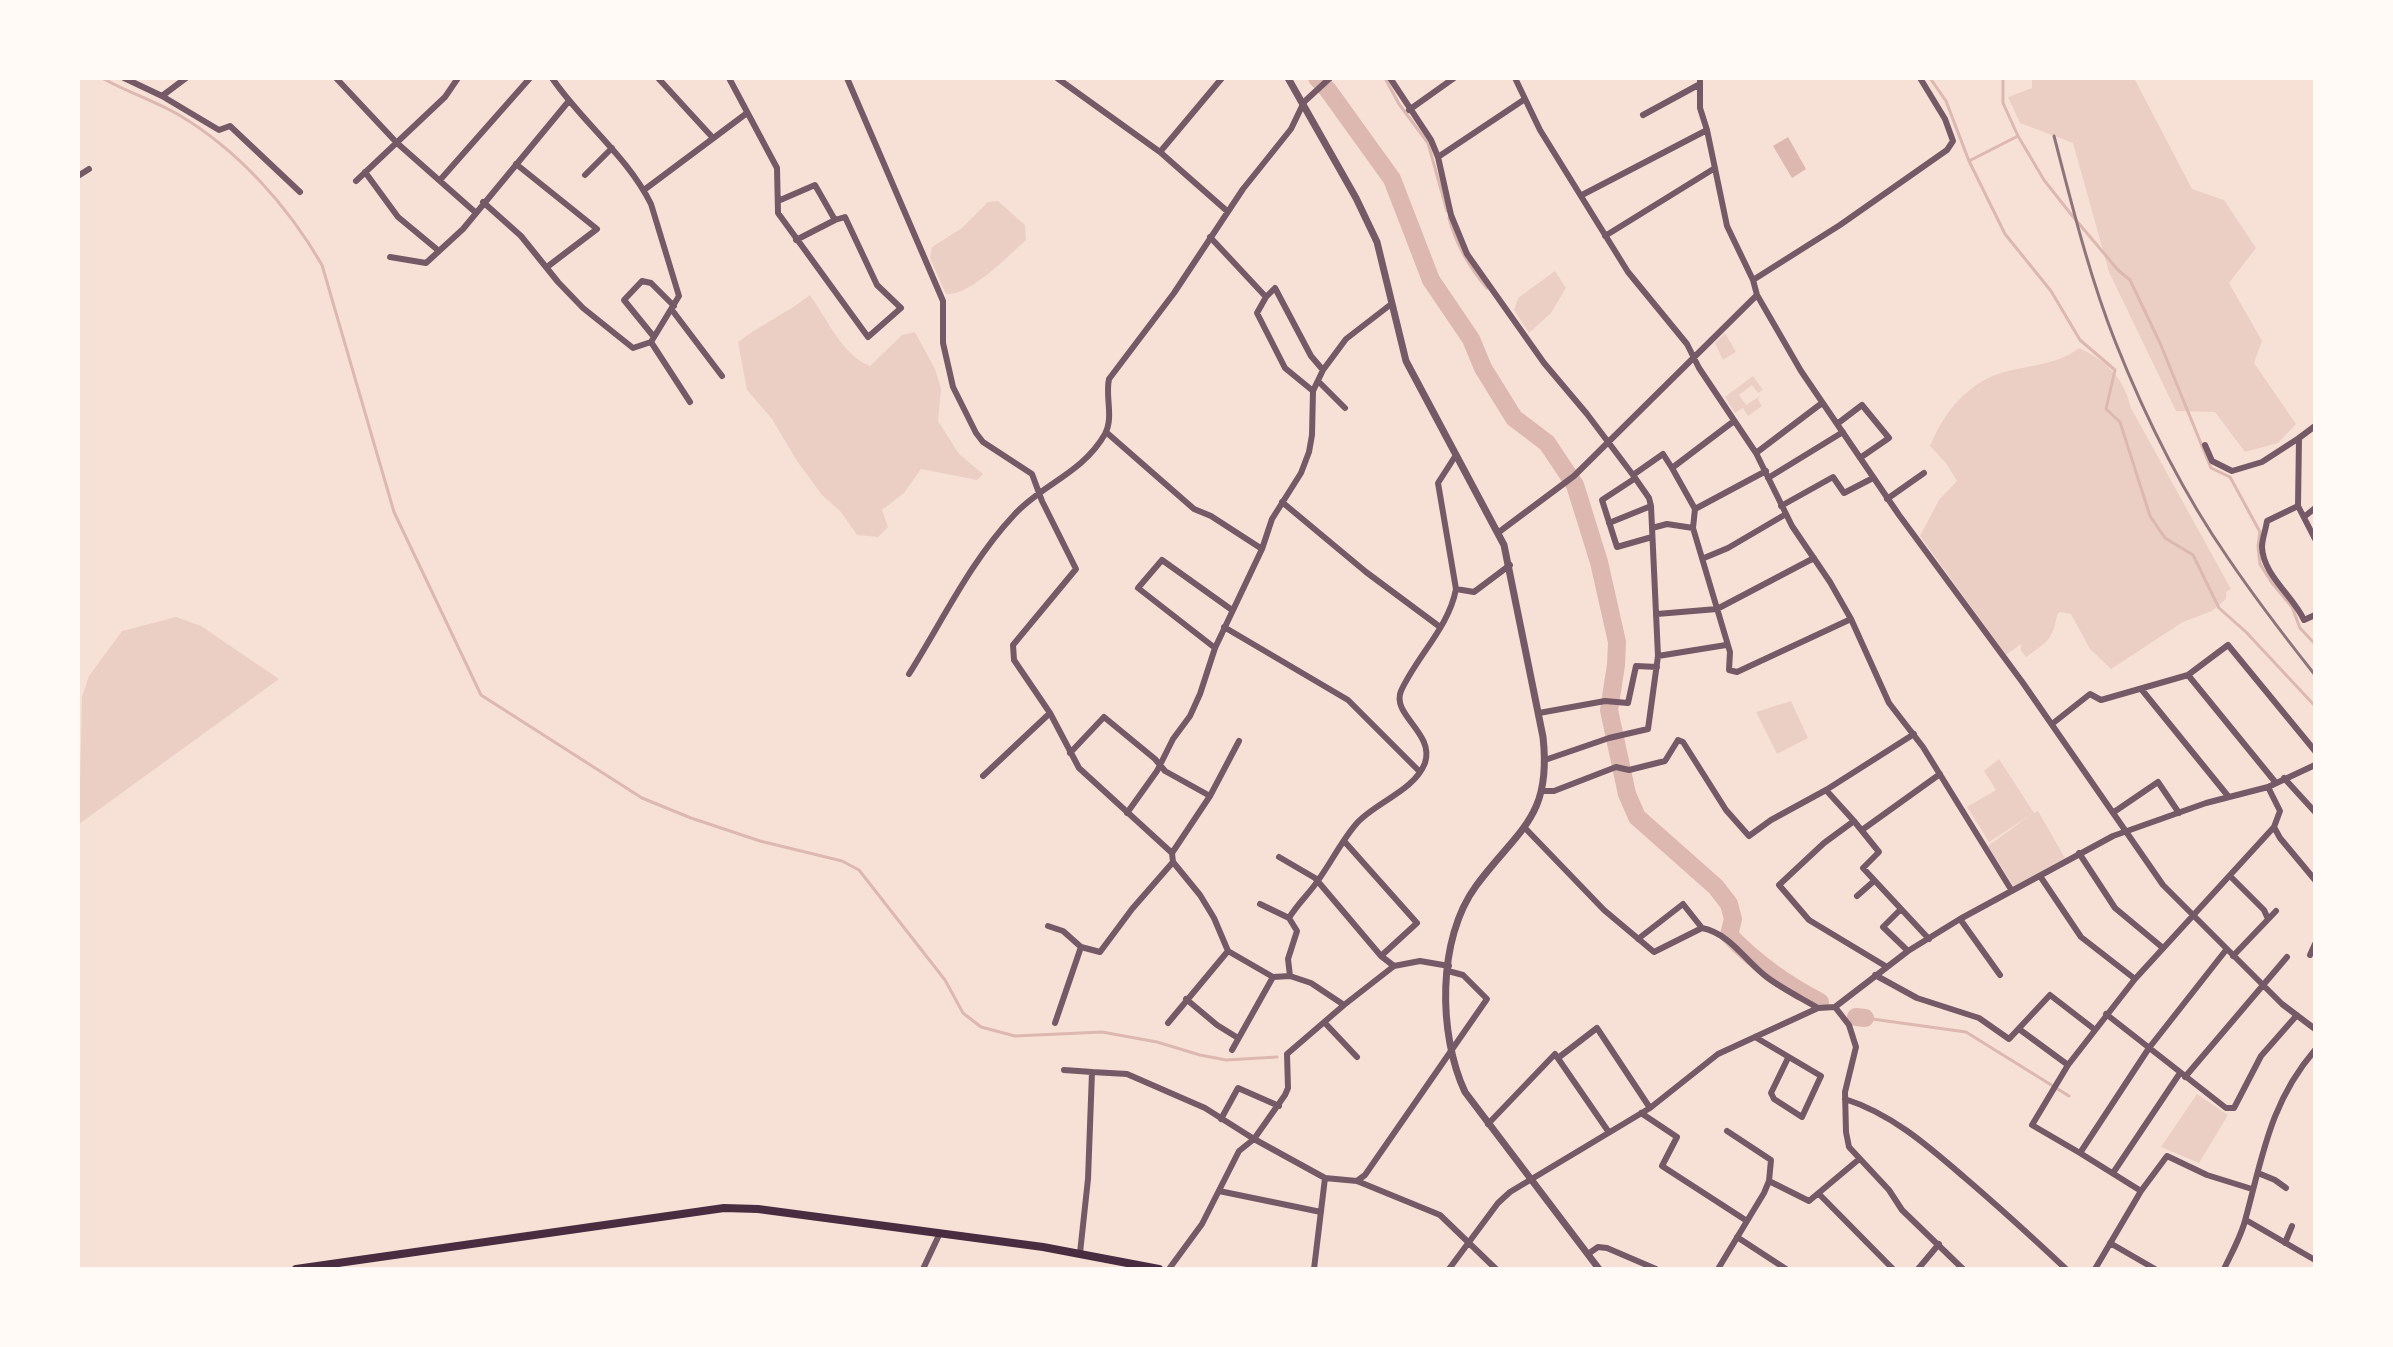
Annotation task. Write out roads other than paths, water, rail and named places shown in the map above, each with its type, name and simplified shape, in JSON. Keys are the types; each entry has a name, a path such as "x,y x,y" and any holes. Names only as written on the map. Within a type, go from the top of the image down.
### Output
{"main road":[{"path":"296,1269 724,1208 758,1209 940,1233 1080,1253 1159,1269"}],"street":[{"path":"124,78 162,96 219,130 230,126 300,192"},
{"path":"162,96 186,78"},
{"path":"336,78 397,143 475,212"},
{"path":"356,181 445,97 458,78"},
{"path":"440,180 530,78"},
{"path":"483,202 521,236 583,308 633,348 652,340 679,296 644,190 612,148 568,102 552,78"},
{"path":"658,78 713,138"},
{"path":"729,78 777,168 778,213 796,240 868,337 901,308 877,285 845,217 796,240"},
{"path":"847,78 943,301 943,343 953,387 983,442 1032,474 1076,569 1013,645 1012,653 1030,687 1050,713 1079,768 1172,853"},
{"path":"1057,78 1160,152 1227,211"},
{"path":"1160,152 1222,78"},
{"path":"1288,78 1356,198 1377,242 1406,361 1499,532 1510,565 1539,713 1545,760 1543,791 1525,828 1468,899 1457,923 1448,968 1447,1027 1451,1052 1465,1092 1599,1269"},
{"path":"1390,78 1431,140 1451,215 1467,254 1544,363 1587,414 1649,498 1651,506 1658,656 1648,729 1613,737 1545,760"},
{"path":"1409,110 1454,78"},
{"path":"1515,78 1540,130 1628,272 1687,344 1756,453 1781,506 1851,619 1889,703 1914,734 2012,891"},
{"path":"1753,280 1840,225 1947,150 1953,141 1945,119 1920,78"},
{"path":"909,674 959,587 1016,512 1084,461 1106,432 1110,418 1109,379 1167,304 1227,211 1291,129 1303,103 1328,79"},
{"path":"1643,115 1700,81"},
{"path":"1700,81 1700,108 1727,226 1757,295 1801,371 1887,499 2052,724 2163,885 2226,950 2315,1029"},
{"path":"1438,157 1525,99"},
{"path":"390,257 426,263 463,229 568,102"},
{"path":"644,190 747,113"},
{"path":"1582,195 1707,130"},
{"path":"585,175 612,148"},
{"path":"516,164 597,229 547,267"},
{"path":"1605,236 1715,168"},
{"path":"78,176 89,169"},
{"path":"365,172 398,217 439,251"},
{"path":"778,201 815,185 835,220"},
{"path":"1210,237 1266,297"},
{"path":"690,402 624,300 642,281 651,283 673,308 722,376"},
{"path":"1313,391 1285,368 1257,313 1275,288 1311,356 1323,370"},
{"path":"1499,532 1574,476 1757,295"},
{"path":"1127,813 1190,716 1215,648 1262,549 1272,519 1301,473 1309,452 1313,391 1323,370 1346,339 1390,305"},
{"path":"1318,381 1345,408"},
{"path":"1756,453 1822,403"},
{"path":"1837,424 1862,405 1889,438 1860,458"},
{"path":"1672,468 1734,421"},
{"path":"2205,445 2212,461 2232,471 2262,462 2315,426"},
{"path":"1106,432 1194,509 1211,516 1262,549"},
{"path":"1695,509 1767,475 1843,432"},
{"path":"2299,438 2298,506 2315,539"},
{"path":"1652,537 1617,547 1602,500 1663,454 1695,509 1693,528 1730,652 1729,670 1737,672 1851,619"},
{"path":"1289,918 1300,900 1317,883 1358,821 1420,772 1426,758 1425,744 1401,707 1399,697 1412,670 1450,614 1456,589 1438,483 1456,455"},
{"path":"1887,499 1924,473"},
{"path":"1781,506 1833,477 1844,493 1873,478"},
{"path":"1282,502 1366,572 1440,627"},
{"path":"1609,523 1651,506"},
{"path":"2298,506 2267,521 2262,546 2266,565 2297,605 2304,620 2315,615"},
{"path":"2304,517 2315,508"},
{"path":"1704,558 1728,548 1786,514"},
{"path":"1652,528 1667,524 1693,528"},
{"path":"1657,614 1717,609 1814,558"},
{"path":"1215,648 1138,588 1162,560 1232,610"},
{"path":"1456,589 1474,592 1510,565"},
{"path":"1224,627 1348,700 1420,772"},
{"path":"1658,656 1726,645"},
{"path":"2052,724 2090,694 2101,700 2188,675 2228,645 2315,751"},
{"path":"1539,713 1608,702 1628,703 1636,666 1657,667"},
{"path":"2188,675 2276,783"},
{"path":"2142,690 2228,796"},
{"path":"983,776 1050,713"},
{"path":"1070,753 1104,717 1160,766 1210,796"},
{"path":"1543,791 1554,791 1616,767 1629,770 1665,761 1678,740 1683,742 1726,810 1749,836 1914,734"},
{"path":"1239,741 1210,796 1172,853 1173,862 1200,895 1228,951 1273,977 1290,976 1311,983 1344,1005"},
{"path":"1449,1269 1503,1197 1650,1108 1718,1054 1818,1008 1835,1007 1908,951 2079,853 2127,830 2228,796 2268,787 2315,765"},
{"path":"1862,830 1940,774"},
{"path":"2284,778 2315,812"},
{"path":"2114,812 2158,782 2179,813"},
{"path":"2141,1191 2032,1125 2068,1065 2106,1014 2274,827 2280,811 2268,787"},
{"path":"1826,790 1879,852 1863,868 1929,939"},
{"path":"1854,821 1779,885 1809,920 1887,967"},
{"path":"2274,827 2315,880"},
{"path":"1525,828 1604,910 1654,952 1702,928"},
{"path":"1344,841 1417,923 1381,956"},
{"path":"2079,853 2115,908 2163,948"},
{"path":"1279,857 1315,878 1381,956 1394,966"},
{"path":"1048,926 1063,931 1081,947 1100,952 1173,862"},
{"path":"2040,876 2081,937 2135,979"},
{"path":"2230,876 2264,910 2268,919"},
{"path":"1857,896 1874,881"},
{"path":"1260,904 1289,918 1297,931 1288,959 1290,976"},
{"path":"1638,939 1683,904 1702,928 1728,939 1768,978 1818,1008"},
{"path":"1900,910 1883,927 1908,951"},
{"path":"2233,956 2276,911"},
{"path":"1960,919 2000,975"},
{"path":"2310,955 2315,945"},
{"path":"1055,1023 1081,947"},
{"path":"2080,1153 2149,1048 2226,950"},
{"path":"1168,1023 1228,951"},
{"path":"2113,1173 2182,1075 2287,957"},
{"path":"1169,1269 1202,1224 1239,1151 1254,1139 1279,1106 1288,1088 1287,1054 1394,966 1420,961 1463,975 1487,999 1365,1175 1357,1181"},
{"path":"1875,975 1917,998 1979,1018 2009,1039 2050,995 2094,1029"},
{"path":"1232,1050 1273,977"},
{"path":"1186,999 1238,1038"},
{"path":"1835,1007 1849,1025 1856,1047 1846,1085 1847,1143 1858,1160 1889,1190 1902,1210 1963,1269"},
{"path":"2106,1014 2226,1108 2234,1108 2261,1056 2297,1015"},
{"path":"1325,1023 1357,1057"},
{"path":"1558,1058 1597,1028 1650,1108"},
{"path":"2019,1029 2068,1065"},
{"path":"1755,1037 1821,1076 1802,1117 1774,1099 1771,1093 1788,1058"},
{"path":"2224,1269 2246,1220 2252,1189 2283,1095 2315,1050"},
{"path":"1488,1124 1555,1054 1608,1131"},
{"path":"1064,1070 1127,1074 1205,1108 1325,1178 1357,1181 1440,1215 1496,1269"},
{"path":"1080,1253 1088,1179 1092,1072"},
{"path":"1221,1119 1238,1088 1279,1106"},
{"path":"1845,1099 1890,1118 1934,1152 2066,1269"},
{"path":"1641,1113 1677,1137 1662,1166 1747,1221"},
{"path":"1727,1131 1771,1160 1769,1181 1720,1266 1731,1269"},
{"path":"2095,1269 2141,1191 2167,1156 2207,1175 2252,1189"},
{"path":"1769,1181 1806,1201 1819,1194 1858,1160"},
{"path":"2258,1173 2286,1188"},
{"path":"1314,1269 1325,1178"},
{"path":"1219,1191 1321,1212"},
{"path":"1819,1194 1893,1269"},
{"path":"2246,1220 2315,1260"},
{"path":"2285,1243 2292,1226"},
{"path":"923,1269 940,1233"},
{"path":"1737,1237 1786,1269"},
{"path":"2110,1243 2155,1269"},
{"path":"1918,1269 1939,1244"},
{"path":"1588,1254 1598,1247 1607,1248 1656,1269"}],"waterway":[{"path":"102,78 160,105 201,129 260,181 309,243 322,265 394,512 481,695 642,798 760,841 842,861 859,870 945,980 963,1013 981,1027 1015,1036 1102,1032 1226,1060 1277,1057"},
{"path":"1317,78 1392,179 1431,280 1471,339 1483,368 1514,418 1547,443 1575,485 1599,562 1617,642 1609,710 1627,794 1637,817 1716,887 1729,904 1733,919 1729,935 1772,972 1820,1002"},
{"path":"1385,78 1399,104 1428,143 1447,211"},
{"path":"1930,78 1946,101 1969,161"},
{"path":"2003,78 2003,103 2018,136 1969,161 2005,234 2051,291 2080,340 2115,370 2106,409 2120,422 2150,516 2165,538 2193,555 2219,608 2246,632 2315,706"},
{"path":"2018,136 2044,180 2118,270 2130,280 2160,343 2211,468 2230,477 2260,532 2260,564 2292,607 2300,628 2315,644"},
{"path":"1449,218 1464,255 1487,288"},
{"path":"1856,1017 1865,1018"},
{"path":"1865,1018 1966,1032 2069,1096"}],"railway":[{"path":"2054,136 2097,291 2152,425 2211,533 2259,603 2315,675"}]}
